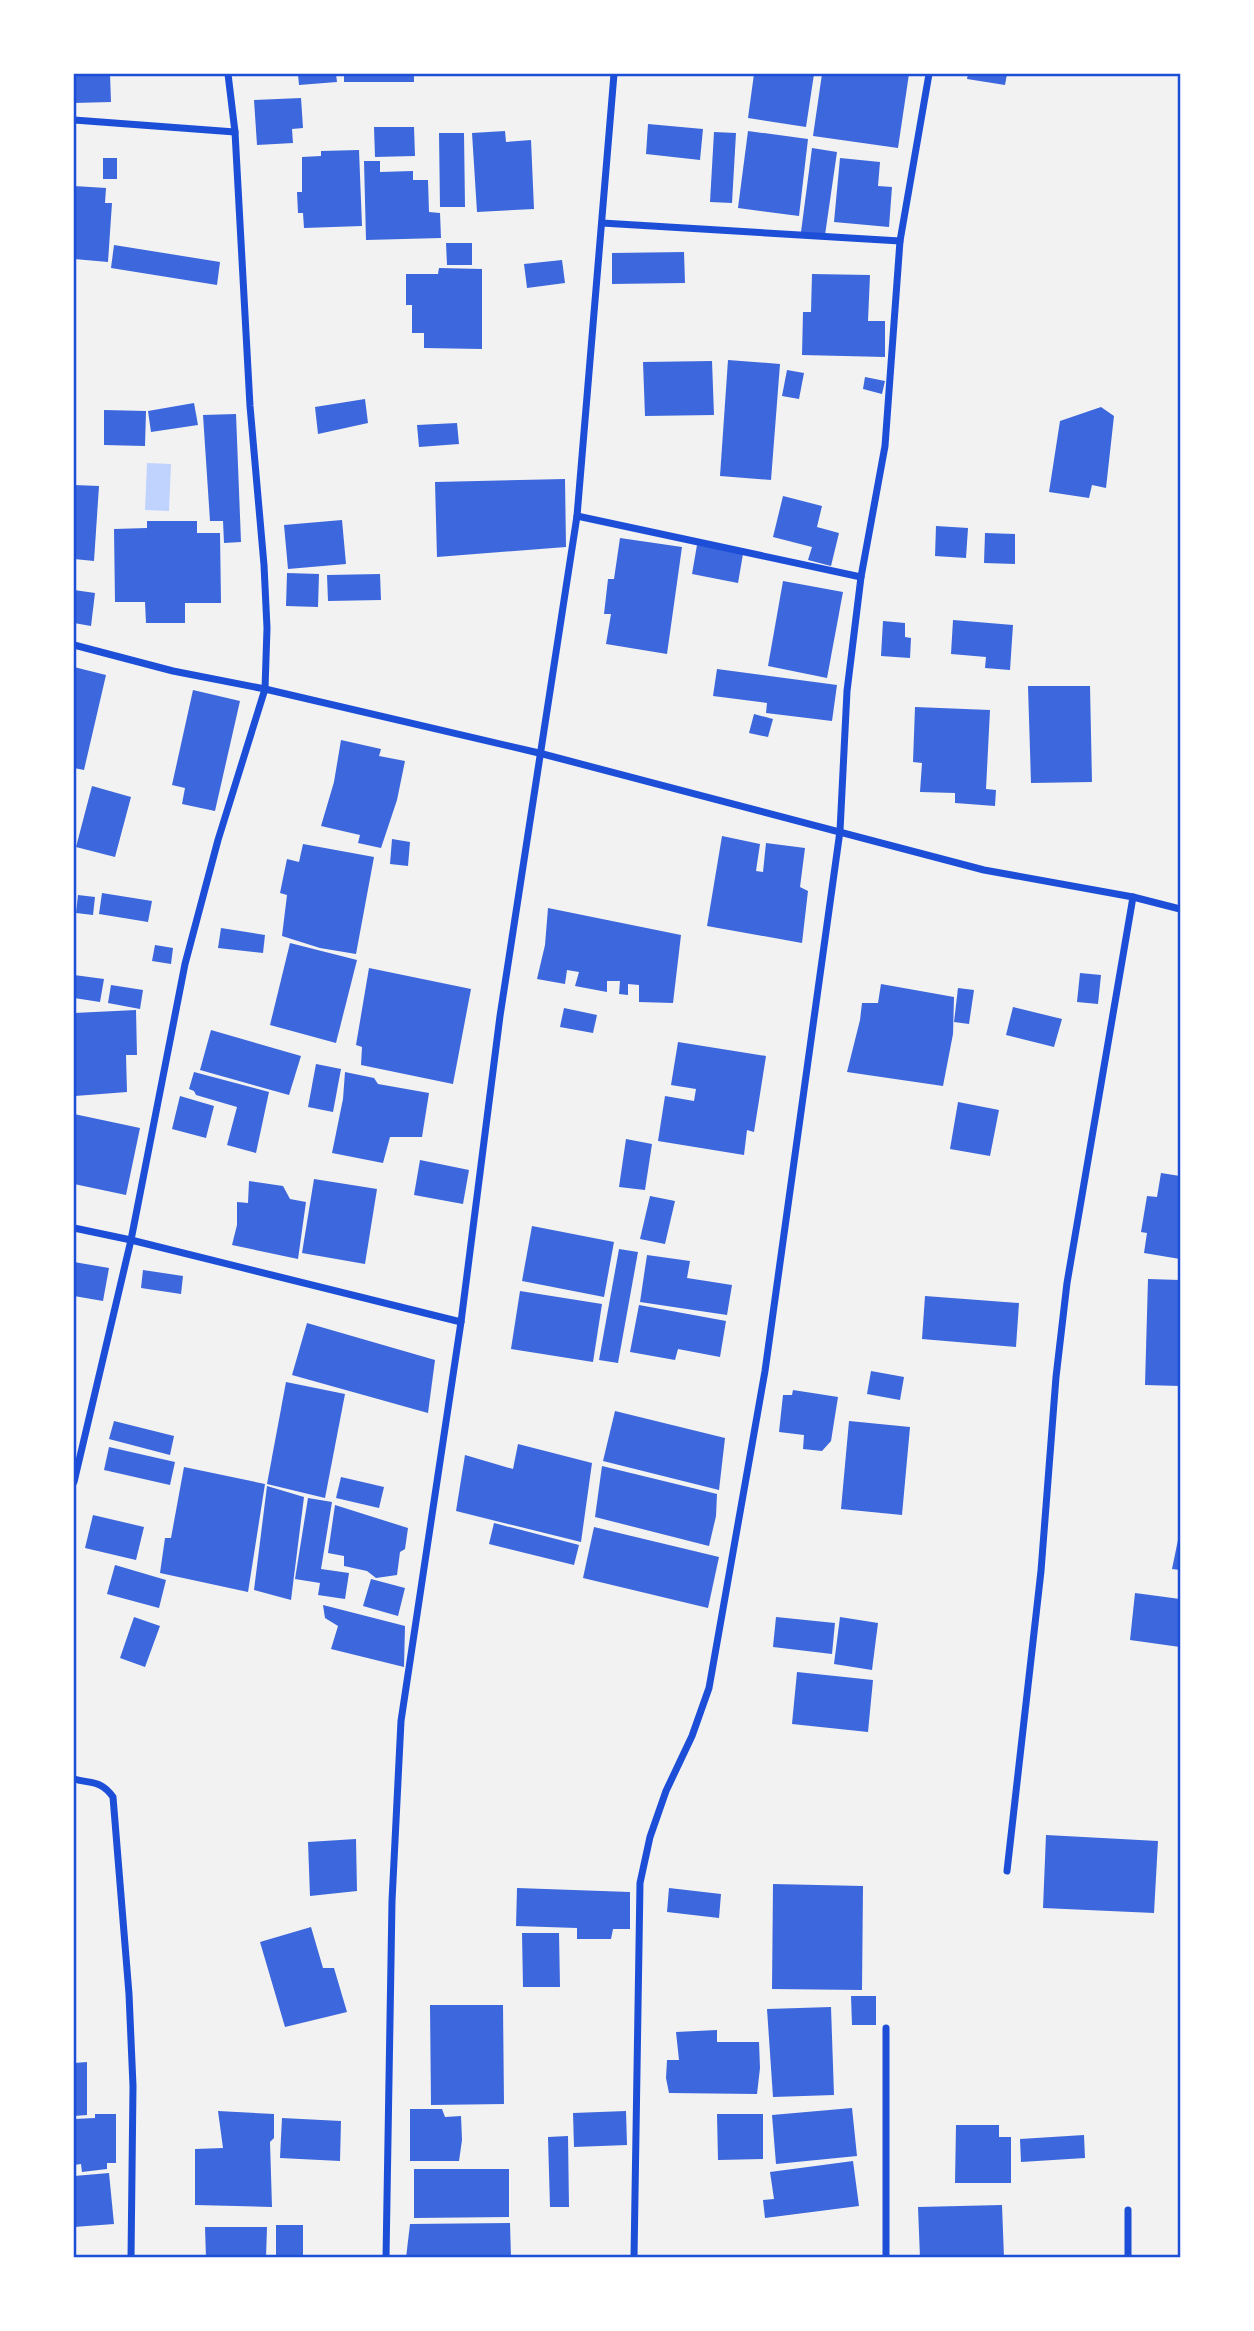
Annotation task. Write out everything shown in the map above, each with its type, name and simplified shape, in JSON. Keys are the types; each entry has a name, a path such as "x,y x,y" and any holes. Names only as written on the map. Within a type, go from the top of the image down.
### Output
{"street":[{"path":"74,1482 131,1240 186,964 218,840 265,689 265,577 250,406 235,132 228,74"},
{"path":"386,2258 392,1901 401,1721 461,1322 500,1016 577,516 614,74"},
{"path":"634,2258 640,1883 650,1837 662,1802 692,1737 709,1688 765,1371 840,831 847,691 861,577 885,446 900,241 929,74"},
{"path":"74,120 235,132"},
{"path":"602,223 900,241"},
{"path":"577,516 861,577"},
{"path":"74,645 173,671 265,689 539,753 984,870 1133,897 1181,909"},
{"path":"1007,1871 1041,1571 1056,1377 1067,1283 1133,897"},
{"path":"74,1228 461,1322"},
{"path":"74,1779 95,1782 107,1788 113,1797 130,1994 133,2086 131,2258"},
{"path":"886,2028 886,2258"},
{"path":"1128,2210 1128,2258"}],"water":[{"path":"147,463 171,464 169,511 145,510"}],"building":[{"path":"74,74 110,74 111,102 74,103"},
{"path":"298,74 336,74 337,82 299,85"},
{"path":"344,74 414,74 414,82 344,82"},
{"path":"754,74 814,74 806,127 748,118"},
{"path":"822,74 909,74 898,148 813,136"},
{"path":"968,74 1007,74 1005,85 967,79"},
{"path":"301,98 303,128 292,129 293,143 257,145 254,100"},
{"path":"648,124 703,129 700,160 646,154"},
{"path":"374,127 414,127 415,156 375,157"},
{"path":"505,131 506,142 531,140 534,209 477,212 472,133"},
{"path":"748,131 808,139 799,216 738,208"},
{"path":"714,132 736,133 732,203 710,202"},
{"path":"439,133 464,133 465,207 440,207"},
{"path":"812,148 837,152 825,235 801,232"},
{"path":"359,150 362,226 304,228 303,213 298,213 297,192 302,192 302,157 321,156 321,151"},
{"path":"103,158 117,158 117,179 103,179"},
{"path":"840,158 880,162 878,186 892,187 889,227 834,222"},
{"path":"364,161 380,161 380,172 413,171 413,180 428,180 429,212 440,213 441,238 366,240"},
{"path":"74,186 106,188 105,203 112,203 108,262 74,259"},
{"path":"446,243 472,243 472,265 447,265"},
{"path":"114,245 220,262 217,285 111,268"},
{"path":"684,252 685,283 612,284 612,253"},
{"path":"562,260 565,283 527,288 524,264"},
{"path":"439,268 482,269 482,349 424,348 424,333 412,333 412,305 406,305 406,274 438,274"},
{"path":"812,274 870,275 868,321 885,321 885,357 802,355 803,312 811,312"},
{"path":"728,360 780,364 771,480 720,476"},
{"path":"712,361 714,415 645,416 643,362"},
{"path":"787,370 804,373 799,399 782,396"},
{"path":"865,377 885,381 882,394 863,389"},
{"path":"365,399 368,423 318,434 315,407"},
{"path":"194,403 198,425 151,432 148,411"},
{"path":"1101,407 1114,416 1106,488 1092,485 1089,498 1049,492 1060,421"},
{"path":"104,410 146,411 145,446 104,445"},
{"path":"236,414 241,542 224,543 223,521 210,521 203,415"},
{"path":"457,423 459,444 419,447 417,425"},
{"path":"565,479 566,547 437,557 435,482"},
{"path":"74,485 99,486 94,561 74,559"},
{"path":"783,496 822,506 817,527 839,533 831,566 808,560 812,547 773,537"},
{"path":"342,520 346,564 288,569 284,525"},
{"path":"147,521 197,521 197,533 220,533 221,603 185,603 185,623 146,623 145,602 115,602 114,529 147,528"},
{"path":"936,526 968,528 966,558 935,556"},
{"path":"985,533 1015,534 1015,564 984,563"},
{"path":"620,538 682,547 667,654 606,644 611,614 604,614 608,579 614,579"},
{"path":"697,545 743,554 738,583 692,574"},
{"path":"287,573 319,574 318,607 286,606"},
{"path":"380,574 381,600 328,601 327,575"},
{"path":"783,581 843,592 827,678 768,666"},
{"path":"74,590 95,593 91,626 74,623"},
{"path":"953,620 1013,625 1010,670 985,668 986,657 951,654"},
{"path":"883,621 905,623 905,637 911,638 910,658 881,656"},
{"path":"74,667 106,675 84,770 74,768"},
{"path":"717,669 837,685 832,721 766,713 767,703 713,696"},
{"path":"1028,686 1090,686 1092,782 1031,783"},
{"path":"193,690 240,701 215,811 182,804 185,788 172,785"},
{"path":"915,707 990,710 986,789 996,790 995,806 955,803 955,793 920,792 922,763 913,762"},
{"path":"754,714 773,719 768,737 749,733"},
{"path":"341,740 381,749 379,756 405,761 397,800 381,848 358,843 360,835 321,826 334,782"},
{"path":"92,786 131,797 115,857 76,847"},
{"path":"722,836 760,844 756,871 763,872 766,843 805,848 800,887 808,891 802,943 707,926"},
{"path":"392,839 410,842 408,866 390,864"},
{"path":"303,844 374,857 356,954 320,948 282,936 287,895 280,893 287,859 299,862"},
{"path":"102,893 152,901 148,922 99,914"},
{"path":"78,895 95,897 93,915 76,913"},
{"path":"548,908 681,935 673,1003 639,1002 639,985 628,984 628,995 619,994 620,981 607,981 607,992 575,986 579,972 567,970 565,984 537,979 545,945"},
{"path":"221,928 265,935 263,953 218,948"},
{"path":"290,943 357,960 336,1043 270,1025"},
{"path":"155,945 173,948 171,964 152,961"},
{"path":"369,968 471,989 453,1084 361,1065 362,1047 356,1045"},
{"path":"1080,973 1101,975 1098,1004 1077,1002"},
{"path":"74,975 104,979 100,1002 74,998"},
{"path":"881,984 954,997 953,1034 943,1086 847,1072 862,1003 878,1003"},
{"path":"111,985 143,990 140,1009 108,1003"},
{"path":"958,988 974,990 969,1024 954,1022"},
{"path":"1013,1007 1062,1019 1054,1047 1006,1035"},
{"path":"564,1008 597,1015 593,1033 560,1027"},
{"path":"136,1010 137,1055 126,1055 127,1092 75,1096 74,1013"},
{"path":"211,1030 301,1056 289,1095 200,1070"},
{"path":"678,1042 766,1056 754,1132 747,1130 744,1155 658,1141 665,1096 694,1101 696,1089 671,1085"},
{"path":"316,1064 341,1069 333,1112 308,1107"},
{"path":"194,1072 269,1092 256,1153 227,1145 237,1107 196,1095 189,1089"},
{"path":"345,1072 374,1078 378,1084 429,1093 422,1137 390,1137 383,1163 332,1153 343,1099"},
{"path":"180,1096 214,1106 206,1138 172,1129"},
{"path":"958,1102 999,1110 990,1156 950,1149"},
{"path":"74,1114 140,1128 126,1195 74,1184"},
{"path":"626,1139 652,1144 645,1190 619,1187"},
{"path":"420,1160 469,1170 463,1204 414,1195"},
{"path":"1161,1173 1180,1176 1180,1259 1144,1253 1147,1233 1141,1232 1147,1196 1157,1197"},
{"path":"314,1179 377,1189 365,1264 302,1253"},
{"path":"249,1181 283,1186 290,1199 306,1202 298,1259 232,1245 237,1225 237,1202 248,1203"},
{"path":"650,1196 675,1201 665,1244 640,1239"},
{"path":"532,1226 614,1242 604,1297 522,1281"},
{"path":"619,1249 638,1252 618,1363 599,1360"},
{"path":"647,1255 690,1261 687,1278 732,1285 727,1315 640,1302"},
{"path":"74,1262 109,1268 103,1301 74,1296"},
{"path":"143,1270 183,1276 181,1294 141,1288"},
{"path":"1148,1279 1180,1280 1180,1386 1145,1385"},
{"path":"520,1291 602,1304 593,1362 511,1349"},
{"path":"925,1296 1019,1303 1016,1347 922,1339"},
{"path":"639,1305 726,1321 720,1357 678,1349 675,1360 630,1352"},
{"path":"307,1323 435,1360 428,1413 292,1375"},
{"path":"871,1371 904,1377 900,1400 867,1394"},
{"path":"286,1382 345,1394 325,1498 267,1484"},
{"path":"793,1390 838,1397 831,1441 822,1451 803,1449 804,1435 779,1432 783,1395 792,1395"},
{"path":"615,1411 725,1438 719,1490 603,1461"},
{"path":"114,1421 174,1436 170,1455 109,1439"},
{"path":"849,1421 910,1427 902,1515 841,1509"},
{"path":"518,1444 592,1463 581,1542 456,1511 465,1455 513,1469"},
{"path":"109,1447 175,1462 170,1485 104,1470"},
{"path":"602,1466 717,1494 716,1516 709,1546 595,1517"},
{"path":"184,1467 265,1484 248,1592 160,1573 165,1538 171,1538"},
{"path":"341,1477 384,1487 379,1508 336,1498"},
{"path":"267,1486 304,1497 291,1600 254,1590"},
{"path":"308,1498 332,1502 321,1569 349,1573 345,1599 318,1595 320,1583 295,1579"},
{"path":"335,1505 408,1528 405,1549 400,1552 397,1575 376,1578 367,1571 344,1566 344,1556 328,1553"},
{"path":"93,1515 144,1527 136,1560 85,1548"},
{"path":"494,1523 579,1545 574,1565 489,1544"},
{"path":"594,1527 719,1557 708,1608 583,1578"},
{"path":"1180,1535 1180,1570 1172,1569"},
{"path":"115,1565 166,1580 159,1608 107,1594"},
{"path":"371,1579 405,1588 398,1616 363,1606"},
{"path":"1135,1593 1180,1599 1180,1647 1130,1640"},
{"path":"323,1605 405,1626 404,1667 331,1649 338,1626 325,1618"},
{"path":"134,1617 160,1626 145,1667 120,1658"},
{"path":"776,1617 835,1623 832,1654 773,1647"},
{"path":"840,1617 878,1623 872,1670 834,1664"},
{"path":"797,1672 873,1680 868,1732 792,1724"},
{"path":"1046,1835 1158,1841 1154,1913 1043,1908"},
{"path":"356,1839 357,1891 310,1896 308,1842"},
{"path":"773,1884 863,1886 862,1990 772,1989"},
{"path":"517,1888 630,1892 630,1929 613,1929 611,1939 577,1939 577,1928 516,1926"},
{"path":"669,1888 721,1894 719,1918 667,1912"},
{"path":"311,1927 323,1968 334,1968 347,2012 285,2027 260,1942"},
{"path":"522,1933 559,1933 560,1987 523,1987"},
{"path":"851,1996 876,1996 876,2025 852,2025"},
{"path":"430,2005 503,2005 504,2104 431,2105"},
{"path":"831,2007 834,2095 773,2097 767,2009"},
{"path":"717,2030 717,2042 759,2042 757,2094 669,2093 667,2060 679,2060 676,2032"},
{"path":"87,2062 87,2115 74,2116 74,2063"},
{"path":"852,2108 857,2156 776,2164 772,2115"},
{"path":"410,2109 442,2109 445,2117 461,2116 459,2161 410,2161"},
{"path":"218,2111 274,2114 274,2138 270,2142 272,2207 195,2205 195,2149 223,2148"},
{"path":"626,2111 627,2145 574,2147 573,2113"},
{"path":"95,2114 116,2114 116,2163 107,2163 107,2169 82,2172 81,2164 74,2165 74,2119 95,2118"},
{"path":"717,2114 763,2114 763,2159 718,2160"},
{"path":"282,2118 341,2121 340,2161 280,2158"},
{"path":"956,2125 999,2125 999,2137 1011,2137 1011,2183 955,2183"},
{"path":"1084,2135 1085,2158 1021,2162 1020,2139"},
{"path":"568,2136 569,2207 550,2207 548,2137"},
{"path":"853,2161 859,2206 765,2218 763,2200 774,2199 770,2172"},
{"path":"414,2169 509,2169 509,2217 414,2218"},
{"path":"109,2173 114,2224 74,2227 74,2176"},
{"path":"1002,2205 1004,2258 920,2258 918,2207"},
{"path":"510,2223 511,2258 406,2258 410,2224"},
{"path":"276,2225 303,2225 303,2258 276,2258"},
{"path":"205,2227 267,2227 266,2258 206,2258"}]}
